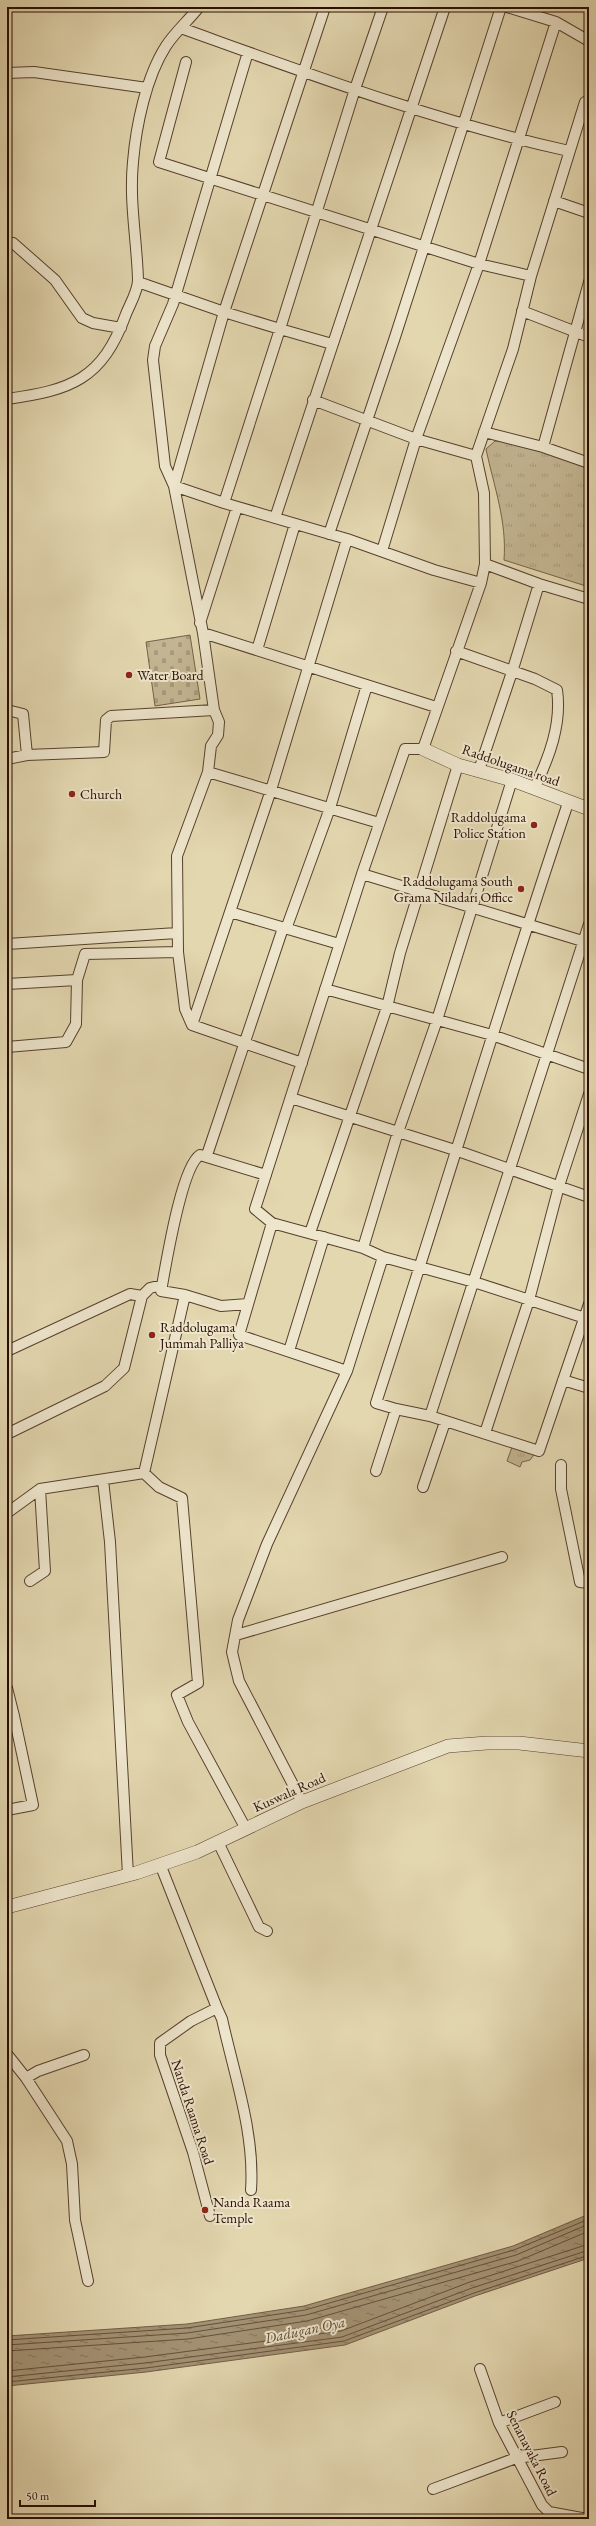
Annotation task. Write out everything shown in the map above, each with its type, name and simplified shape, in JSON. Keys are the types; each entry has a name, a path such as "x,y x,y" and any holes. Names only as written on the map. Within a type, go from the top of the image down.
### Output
{"street":[{"path":"7,399 46,393 76,383 98,366 121,328 138,282 132,212 133,162 147,88 166,46 199,7"},
{"path":"174,486 224,312 325,7"},
{"path":"224,503 355,89 383,7"},
{"path":"275,518 370,228 445,7"},
{"path":"329,534 501,7"},
{"path":"508,7 556,22 589,41"},
{"path":"382,551 416,439 479,264 517,140 556,22"},
{"path":"181,28 304,72 411,107 517,140 569,151"},
{"path":"248,52 175,295 155,346 153,360 165,466 174,486 202,628 214,710 219,722 218,735 211,746 208,772 177,856 178,952 185,1009 192,1025 302,1063"},
{"path":"186,62 159,162 479,264 531,276"},
{"path":"7,73 34,72 147,88"},
{"path":"585,102 531,276 513,349 476,456 484,493 485,564 481,583 422,749 406,749 339,944 255,1209 272,1223 363,1248 383,1257 420,1269 474,1282 585,1318"},
{"path":"554,201 589,213"},
{"path":"7,243 13,243 55,280 82,318 93,323 121,328"},
{"path":"138,282 224,312 332,344"},
{"path":"543,447 589,282"},
{"path":"522,311 589,337"},
{"path":"313,400 367,419 416,439 476,456"},
{"path":"484,432 543,447 589,463"},
{"path":"174,486 237,507 347,539 434,570 481,583"},
{"path":"202,628 237,507"},
{"path":"257,650 295,524"},
{"path":"192,1025 271,790 310,667 347,539"},
{"path":"485,564 539,584 589,598"},
{"path":"479,770 512,672 539,584"},
{"path":"202,628 257,650 436,707"},
{"path":"456,651 535,679 557,690 560,710 546,764 534,789"},
{"path":"207,1156 284,928 330,808 367,685"},
{"path":"7,710 23,714 27,754"},
{"path":"7,759 27,754 104,752 106,720 111,716 214,710"},
{"name":"Raddolugama road","path":"422,749 458,765 512,780 568,803 589,809"},
{"path":"310,1233 387,1007 400,953 421,892 458,765"},
{"path":"208,772 379,824"},
{"path":"363,1248 398,1132 437,1020 512,780"},
{"path":"568,803 527,925 492,1035 458,1150 376,1403 430,1416 539,1451 589,1304"},
{"path":"362,874 586,942"},
{"path":"230,912 339,944"},
{"path":"430,1416 547,1055 586,942 589,924"},
{"path":"7,944 177,932"},
{"path":"7,1047 66,1042 76,1024 77,980 85,954 178,952"},
{"path":"7,984 77,980"},
{"path":"325,989 492,1035 589,1069"},
{"path":"486,1433 530,1300 559,1186 589,1094"},
{"path":"290,1098 458,1150 589,1197"},
{"path":"248,1304 221,1306 185,1295 161,1290 186,1178 195,1158 200,1155 207,1156 266,1175"},
{"path":"272,1223 239,1335 347,1371"},
{"path":"289,1351 324,1237"},
{"path":"302,1802 239,1681 232,1652 238,1620 267,1544 347,1371 383,1257"},
{"path":"7,1434 105,1386 124,1368 142,1296 150,1288 162,1285"},
{"path":"7,1351 130,1294 142,1296"},
{"path":"144,1473 185,1295"},
{"path":"564,1380 589,1388"},
{"path":"376,1471 396,1409"},
{"path":"422,1487 446,1422"},
{"path":"561,1466 561,1489 580,1582 589,1583"},
{"path":"7,1513 40,1489 144,1473"},
{"path":"144,1473 159,1487 182,1498 198,1684 177,1695 188,1722 246,1828"},
{"path":"103,1480 111,1550 128,1875"},
{"path":"30,1581 45,1571 40,1489"},
{"path":"236,1635 502,1557"},
{"path":"7,1688 11,1717 33,1804 7,1810"},
{"name":"Kuswala Road","path":"7,1907 128,1875 160,1864 218,1842 302,1802 448,1746 487,1743 519,1743 589,1751"},
{"path":"218,1842 260,1927 267,1931"},
{"path":"160,1864 222,2019 248,2136 253,2166 251,2190"},
{"name":"Nanda Raama Road","path":"210,2216 193,2152 160,2056 160,2043 191,2022 217,2008"},
{"path":"7,2054 26,2078 68,2141 72,2164 75,2220 88,2281"},
{"path":"26,2078 38,2071 84,2055"},
{"name":"Senanayaka Road","path":"480,2369 499,2423 542,2505 549,2512 587,2519"},
{"path":"499,2423 555,2402"},
{"path":"433,2488 516,2458 562,2452"}],"green space":[{"path":"495,441 517,443 589,465 589,587 504,560 504,532 502,518 486,449"},
{"path":"190,635 200,699 155,706 146,642"},
{"path":"512,1447 536,1452 530,1460 522,1462 520,1467 507,1461"}],"water":[{"name":"Dadugan Oya","path":"589,2214 589,2258 475,2296 345,2345 146,2372 7,2386 7,2336 187,2324 304,2306 513,2246"}],"place":[{"name":"Water Board","path":"129,675"},
{"name":"Church","path":"72,794"},
{"name":"Raddolugama Police Station","path":"534,825"},
{"name":"Raddolugama South Grama Niladari Office","path":"521,889"},
{"name":"Raddolugama Jummah Palliya","path":"152,1335"},
{"name":"Nanda Raama Temple","path":"205,2210"}]}
